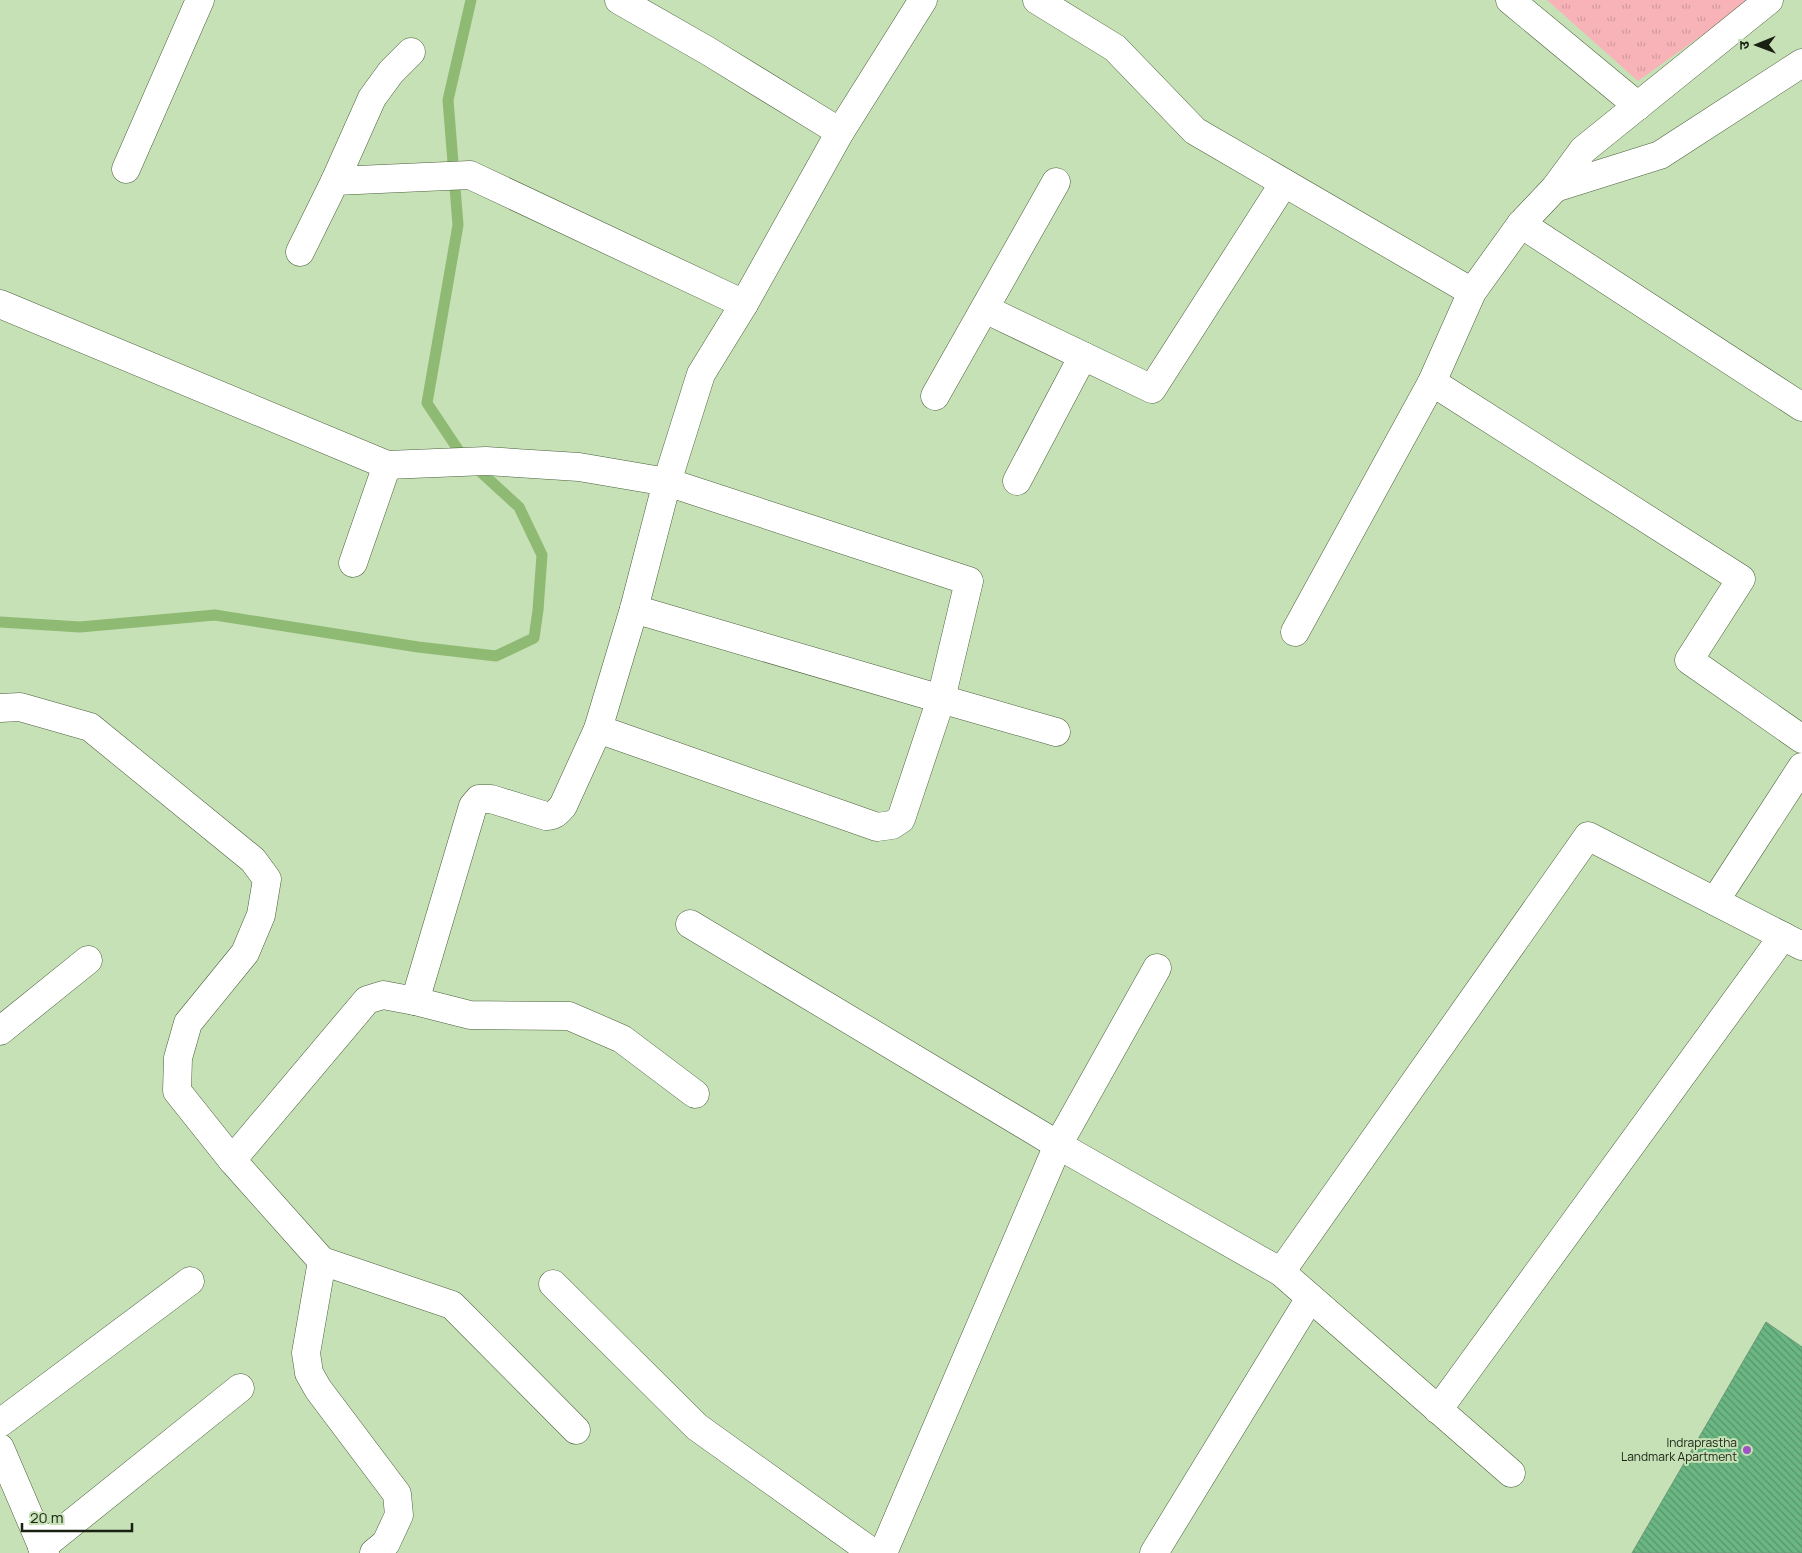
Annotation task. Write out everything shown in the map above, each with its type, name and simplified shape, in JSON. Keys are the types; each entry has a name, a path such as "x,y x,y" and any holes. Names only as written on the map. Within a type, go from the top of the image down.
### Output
{"street":[{"path":"126,169 200,0"},
{"path":"619,0 708,51 840,132"},
{"path":"415,1001 473,806 479,799 491,799 546,816 552,816 562,806 598,729 634,608 667,482 701,374 744,304 840,132 923,0"},
{"path":"1037,0 1116,48 1195,131 1472,292"},
{"path":"1510,0 1638,106"},
{"path":"1295,632 1432,382 1472,292 1522,224 1556,188 1583,150 1769,0"},
{"path":"300,252 335,181 372,98 391,72 411,52"},
{"path":"1556,188 1660,155 1802,63"},
{"path":"335,181 470,175 744,304"},
{"path":"935,396 1056,182"},
{"path":"985,309 1152,390 1284,183"},
{"path":"1522,224 1802,407"},
{"path":"0,304 387,465 486,462 579,467 667,482 969,581 941,700 901,819 892,826 877,827 598,729"},
{"path":"1017,480 1083,356"},
{"path":"1432,382 1741,579 1689,660 1802,739"},
{"path":"353,563 387,465"},
{"path":"634,608 941,700 1056,732"},
{"path":"0,708 20,707 90,727 253,860 267,879 261,915 245,953 188,1023 178,1058 177,1091 232,1160 322,1261 452,1306 576,1430"},
{"path":"1715,901 1802,767"},
{"path":"1281,1272 1588,836 1793,941 1438,1410"},
{"path":"690,924 1058,1145 1281,1272 1511,1473"},
{"path":"0,1030 88,960"},
{"path":"883,1553 1058,1145 1157,968"},
{"path":"232,1160 368,1000 383,995 470,1015 569,1016 622,1039 695,1094"},
{"path":"322,1261 306,1353 309,1373 318,1389 397,1494 399,1515 386,1543 374,1553"},
{"path":"0,1424 190,1281"},
{"path":"553,1284 697,1428 873,1553"},
{"path":"1154,1553 1310,1298"},
{"path":"0,1448 43,1550 240,1388"}],"green space":[{"path":"1547,0 1751,0 1638,81"}],"building":[{"name":"Indraprastha Landmark Apartment","path":"1766,1322 1802,1347 1802,1553 1632,1553"}],"waterway":[{"path":"0,622 80,627 215,615 418,647 496,656 534,638 542,555 519,507 461,454 427,403 458,225 448,100 471,0"}],"place":[{"name":"Indraprastha Landmark Apartment","path":"1747,1450"}]}
